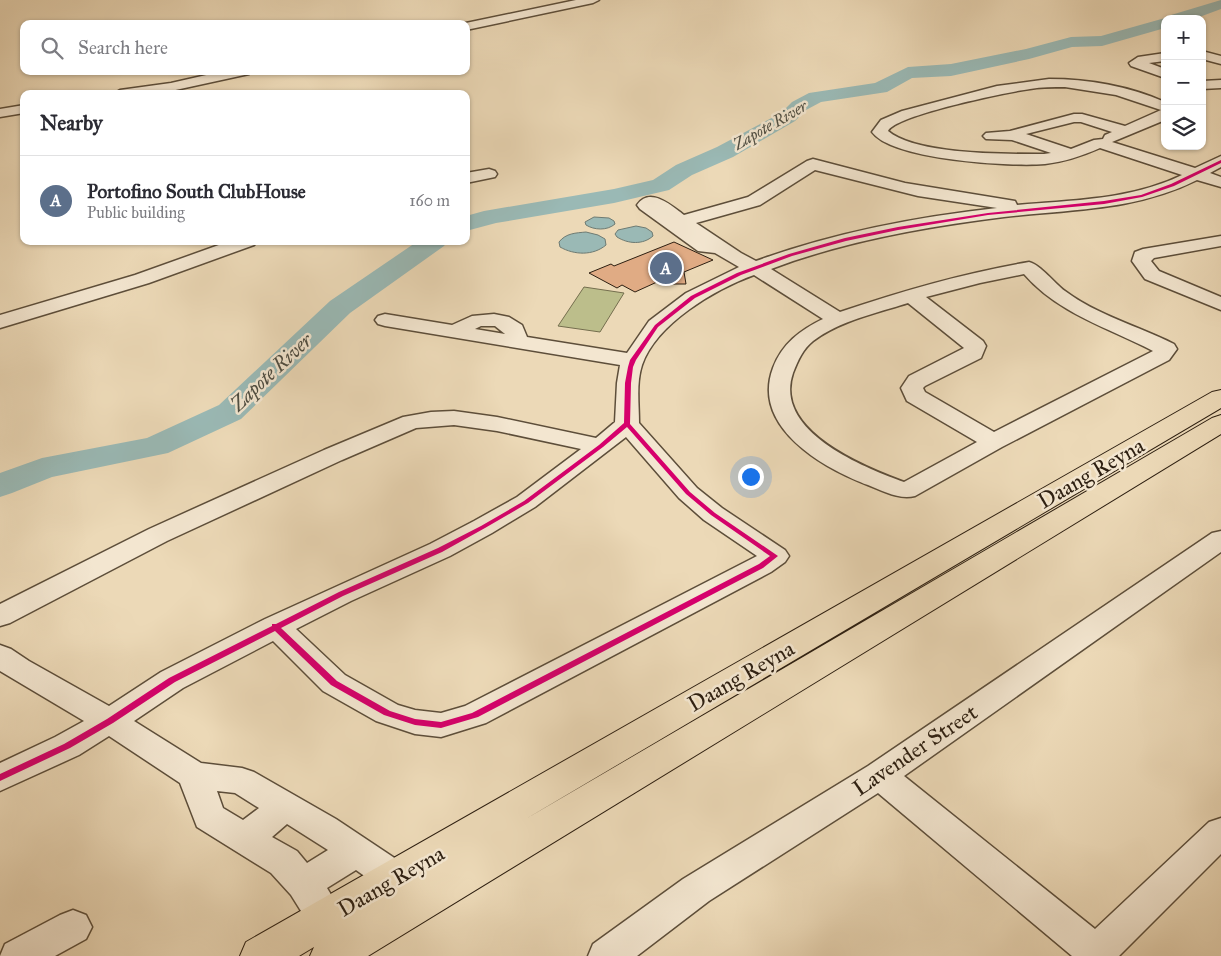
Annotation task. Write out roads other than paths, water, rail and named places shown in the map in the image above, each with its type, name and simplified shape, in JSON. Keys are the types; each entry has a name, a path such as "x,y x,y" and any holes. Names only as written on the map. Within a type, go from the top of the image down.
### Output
{"main road":[{"name":"Daang Reyna","path":"261,956 334,941 595,760 1221,397"},
{"name":"Daang Reyna","path":"410,889 1221,423"}],"street":[{"path":"470,25 593,0"},
{"path":"1206,56 1221,60"},
{"path":"1136,63 1161,58"},
{"path":"1119,63 1136,63 1161,72"},
{"path":"149,90 226,75"},
{"path":"1161,106 1112,90 1062,80 964,99 909,114 886,123 880,132 888,139 900,144 955,155 1044,160 1072,154 1161,116"},
{"path":"1206,84 1221,84"},
{"path":"0,113 20,110"},
{"path":"1013,135 1021,130 1074,118 1082,118 1126,131"},
{"path":"991,136 1013,135 1072,154"},
{"path":"1099,143 1221,182"},
{"path":"275,626 334,683 387,713 415,722 441,725 484,710 761,566 775,556 713,514 688,493 627,424 629,380 633,361 646,339 673,310 716,284 754,268 827,245 924,225 1031,209 1113,201 1143,195 1162,189 1221,161"},
{"path":"682,221 754,201 813,164 865,179 919,191 972,197 1031,209"},
{"path":"470,177 489,174"},
{"path":"919,191 916,212 918,219 924,225"},
{"path":"720,247 705,247 646,205 654,202 720,247 774,278 838,320"},
{"path":"1221,241 1150,253 1142,256 1141,261 1152,275 1221,304"},
{"path":"0,322 142,279 237,245"},
{"path":"1029,268 1042,284 1072,306 1166,349 1161,355 994,442 906,491 862,475 832,458 804,438 787,415 778,394 780,374 801,341 838,320 911,295 963,281 1029,268"},
{"path":"911,295 974,346 973,353 917,381 912,388 915,396 994,442"},
{"path":"385,320 633,361"},
{"path":"0,616 158,536 333,455 411,422 431,418 454,418 498,424 602,446"},
{"path":"0,778 68,746 110,722 172,680 275,626 440,550 483,527 526,502 602,446 627,424"},
{"name":"Lavender Street","path":"607,956 696,890 880,775 1221,539"},
{"path":"0,656 18,669 110,722 194,775 242,780 356,851 410,889"},
{"path":"194,775 209,817 284,862 304,884 334,941"},
{"path":"880,775 1095,954 1221,832"},
{"path":"245,839 285,806"},
{"path":"304,884 356,851"},
{"path":"19,956 73,927"}],"water":[{"path":"594,217 609,218 615,224 608,228 600,229 586,225 585,222"},
{"path":"636,226 646,228 652,232 653,236 645,241 631,242 617,237 615,234 618,230"},
{"path":"586,232 605,239 606,245 589,253 571,252 560,247 559,242 565,237 571,234"}],"waterway":[{"name":"Zapote River","path":"1189,15 1221,4"},
{"name":"Zapote River","path":"470,223 493,216 614,196 661,185 684,170 725,152 788,117 799,106 816,97 880,88 908,73 951,70 1029,54 1071,42 1102,41 1161,24"},
{"name":"Zapote River","path":"0,486 42,468 156,446 230,412 340,307 429,245"}],"place":[{"name":"Portofino South ClubHouse","path":"666,268"}]}
